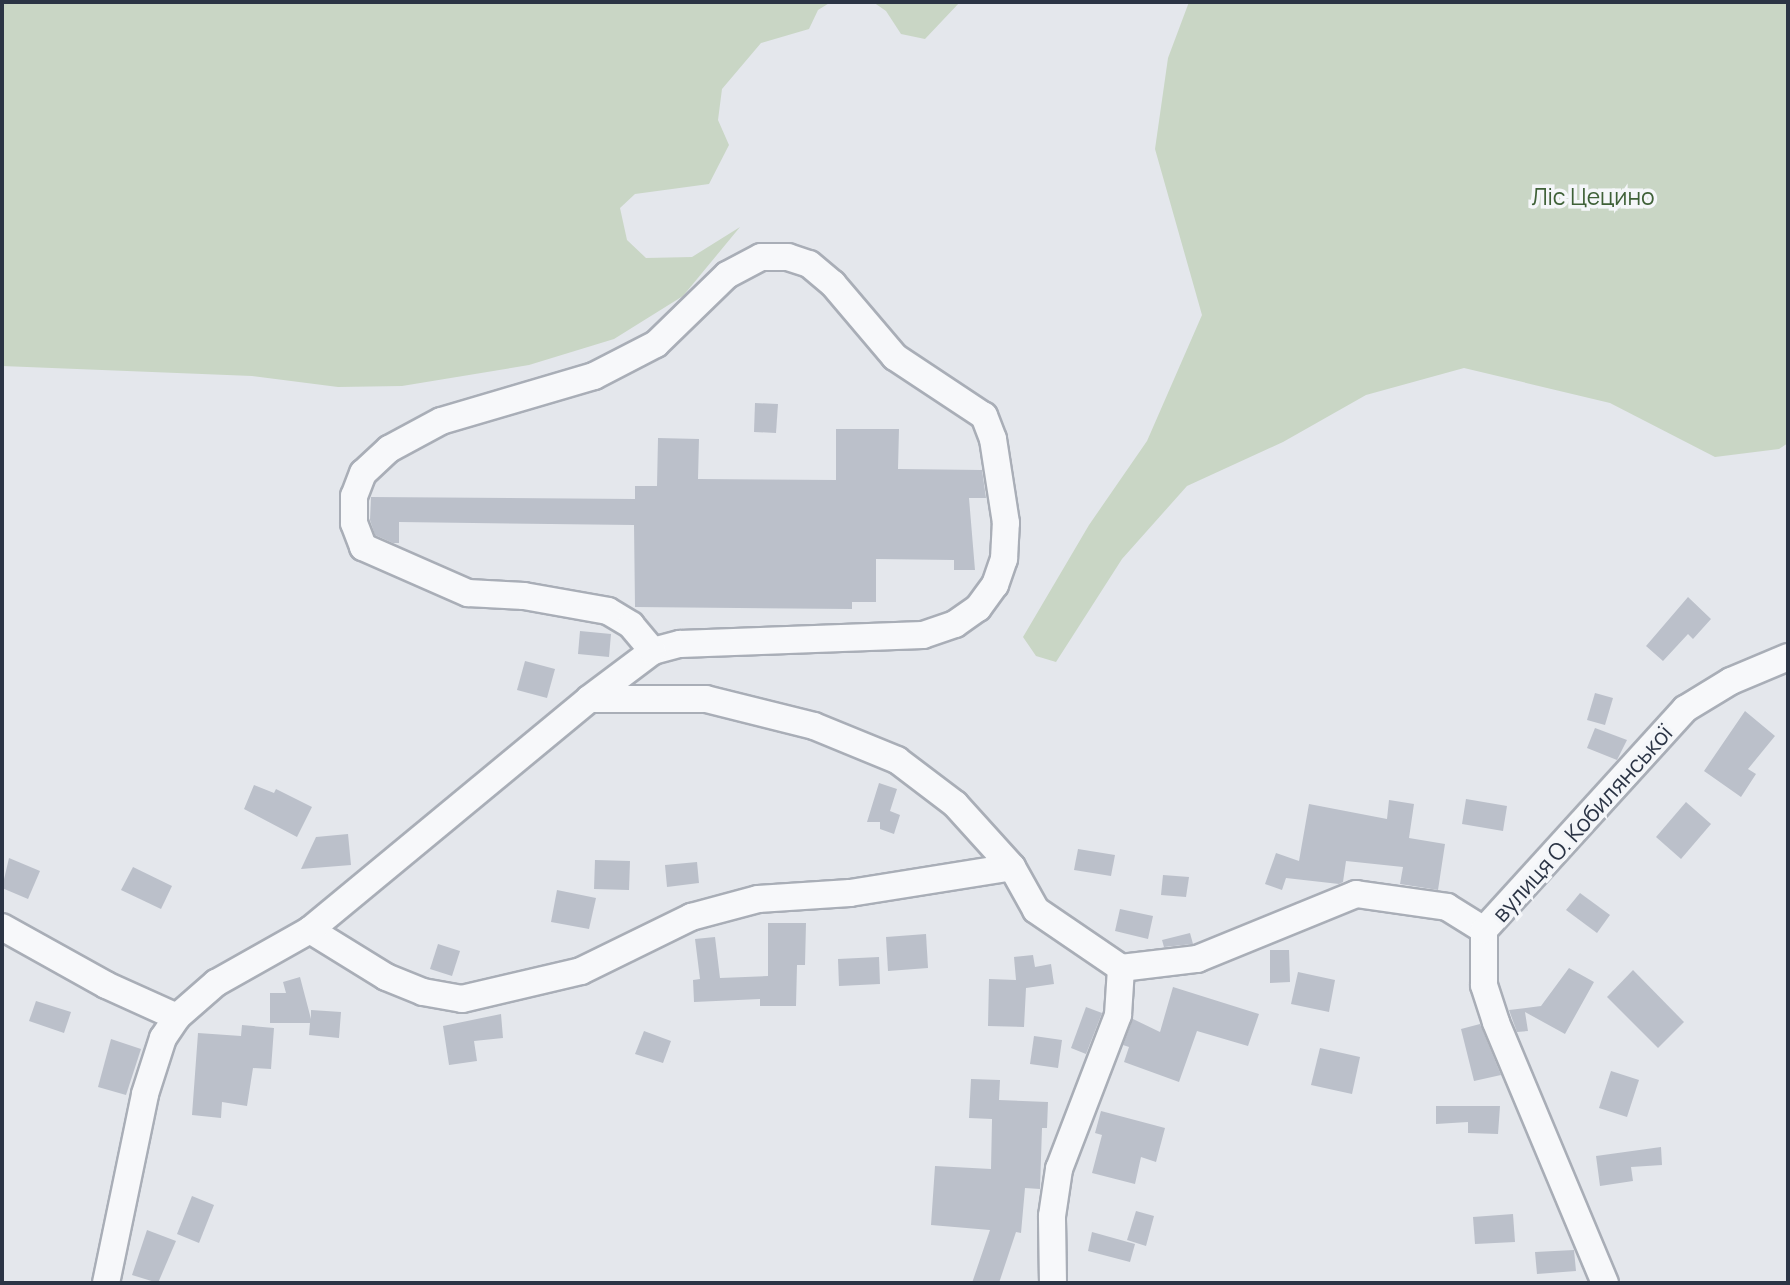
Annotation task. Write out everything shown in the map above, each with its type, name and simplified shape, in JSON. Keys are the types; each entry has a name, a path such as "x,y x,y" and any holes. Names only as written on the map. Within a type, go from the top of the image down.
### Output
{"street":[{"path":"106,1283 145,1094 163,1038 177,1017 216,984 310,930 589,699 653,651 680,644 923,635 970,613 995,585 1004,559 1006,523 993,439 984,416 895,357 833,284 809,264 788,257 761,257 727,275 656,344 594,376 442,421 389,449 363,473 354,496 354,523 363,547 468,593 524,596 608,611 631,625 653,651"},
{"name":"вулиця О. Кобилянської","path":"1605,1283 1496,1022 1484,985 1484,930 1685,709 1731,681 1775,659 1788,657"},
{"path":"589,699 706,699 814,726 897,760 955,804 1012,867 1036,910 1121,968 1197,958 1356,894 1447,908 1484,930"},
{"path":"310,930 386,977 423,992 462,999 581,971 691,917 758,899 850,893 1012,867"},
{"path":"2,927 106,985 177,1017"},
{"path":"1053,1283 1052,1216 1059,1169 1118,1014 1121,968"}],"green space":[{"path":"2,2 831,2 818,10 809,29 761,43 722,89 718,120 729,145 709,184 635,194 620,208 627,240 646,258 692,257 740,227 683,296 614,339 529,365 402,386 338,387 252,376 2,366"},
{"path":"873,2 960,2 925,39 901,34 886,11"},
{"name":"Ліс Цецино","path":"1189,2 1788,2 1788,443 1779,449 1715,457 1610,403 1464,368 1366,395 1283,442 1187,486 1122,559 1056,662 1036,656 1023,637 1089,525 1147,441 1202,315 1155,149 1168,58"}],"building":[{"path":"755,403 778,404 776,433 754,432"},
{"path":"836,429 899,429 898,469 982,470 986,498 969,498 975,570 954,570 954,560 876,559 876,602 852,602 852,609 635,607 634,525 399,522 399,543 393,543 375,535 370,520 371,497 635,499 635,486 657,486 658,438 699,439 698,479 836,480"},
{"path":"1688,597 1711,619 1693,639 1688,634 1663,661 1646,646"},
{"path":"580,631 611,634 609,657 578,654"},
{"path":"525,661 555,669 547,698 517,690"},
{"path":"1595,693 1613,698 1605,725 1587,720"},
{"path":"1745,711 1775,736 1748,769 1756,774 1741,797 1704,771"},
{"path":"1595,728 1627,740 1617,760 1587,748"},
{"path":"879,783 897,789 890,811 900,815 894,834 880,829 880,822 867,822"},
{"path":"254,785 274,793 276,789 312,807 297,837 244,809"},
{"path":"1466,799 1507,806 1503,831 1462,824"},
{"path":"1389,800 1414,804 1409,838 1445,844 1438,890 1400,884 1403,867 1346,861 1343,882 1339,884 1286,878 1282,890 1265,884 1276,853 1299,861 1309,804 1387,819"},
{"path":"1686,802 1711,824 1681,859 1656,837"},
{"path":"348,834 351,865 301,869 316,837"},
{"path":"1078,849 1115,855 1111,876 1074,870"},
{"path":"9,858 40,871 28,899 2,888"},
{"path":"595,860 630,861 629,890 594,889"},
{"path":"697,862 699,883 667,887 665,865"},
{"path":"133,867 172,886 161,909 121,890"},
{"path":"1163,875 1189,877 1186,897 1161,895"},
{"path":"557,890 596,898 589,929 551,922"},
{"path":"1580,893 1610,915 1597,933 1566,910"},
{"path":"1120,909 1153,916 1148,939 1115,931"},
{"path":"768,923 806,923 805,965 797,965 796,1006 760,1006 760,999 694,1002 693,980 700,979 695,939 715,937 720,978 768,976"},
{"path":"1190,933 1193,944 1164,947 1162,940"},
{"path":"926,934 928,968 888,971 886,937"},
{"path":"438,944 460,951 452,976 430,969"},
{"path":"1270,950 1289,950 1290,982 1270,983"},
{"path":"1033,955 1035,967 1051,964 1054,984 1026,988 1024,1027 988,1026 989,979 1016,980 1014,957"},
{"path":"879,957 880,984 839,986 838,959"},
{"path":"1569,968 1594,982 1565,1034 1525,1012 1528,1031 1517,1032 1509,1010 1541,1006"},
{"path":"1633,970 1684,1022 1658,1048 1607,997"},
{"path":"1298,972 1335,980 1329,1012 1291,1004"},
{"path":"300,977 311,1019 311,1010 341,1012 339,1038 309,1035 310,1023 270,1023 270,993 286,993 283,982"},
{"path":"1173,987 1259,1014 1248,1046 1197,1031 1179,1082 1124,1062 1129,1047 1123,1045 1133,1019 1160,1032"},
{"path":"36,1001 71,1012 64,1033 29,1021"},
{"path":"1086,1007 1102,1013 1086,1054 1071,1048"},
{"path":"501,1014 503,1038 474,1041 477,1061 449,1065 443,1026"},
{"path":"1480,1024 1501,1075 1474,1081 1461,1029"},
{"path":"242,1025 274,1028 271,1069 253,1068 247,1106 222,1102 221,1118 192,1115 198,1033 241,1036"},
{"path":"644,1031 671,1041 663,1063 635,1054"},
{"path":"1034,1036 1062,1040 1058,1068 1030,1064"},
{"path":"111,1039 141,1049 126,1095 98,1087"},
{"path":"1320,1048 1360,1057 1352,1094 1311,1085"},
{"path":"1611,1071 1639,1080 1627,1117 1599,1108"},
{"path":"971,1079 1000,1080 999,1100 1048,1102 1047,1128 1042,1128 1040,1189 1025,1188 1021,1233 1016,1232 999,1283 972,1283 990,1230 931,1225 935,1166 991,1169 992,1119 969,1118"},
{"path":"1436,1106 1500,1106 1498,1134 1468,1133 1468,1122 1436,1124"},
{"path":"1101,1111 1165,1128 1156,1162 1141,1157 1135,1184 1092,1173 1102,1135 1095,1133"},
{"path":"1661,1147 1662,1165 1631,1167 1633,1181 1600,1186 1596,1156"},
{"path":"192,1196 214,1205 199,1243 177,1234"},
{"path":"1136,1211 1154,1216 1146,1246 1127,1240"},
{"path":"1513,1214 1515,1242 1475,1244 1473,1217"},
{"path":"147,1230 176,1241 158,1283 132,1275"},
{"path":"1092,1232 1135,1244 1130,1262 1088,1251"},
{"path":"1574,1250 1576,1271 1537,1274 1535,1252"}]}
